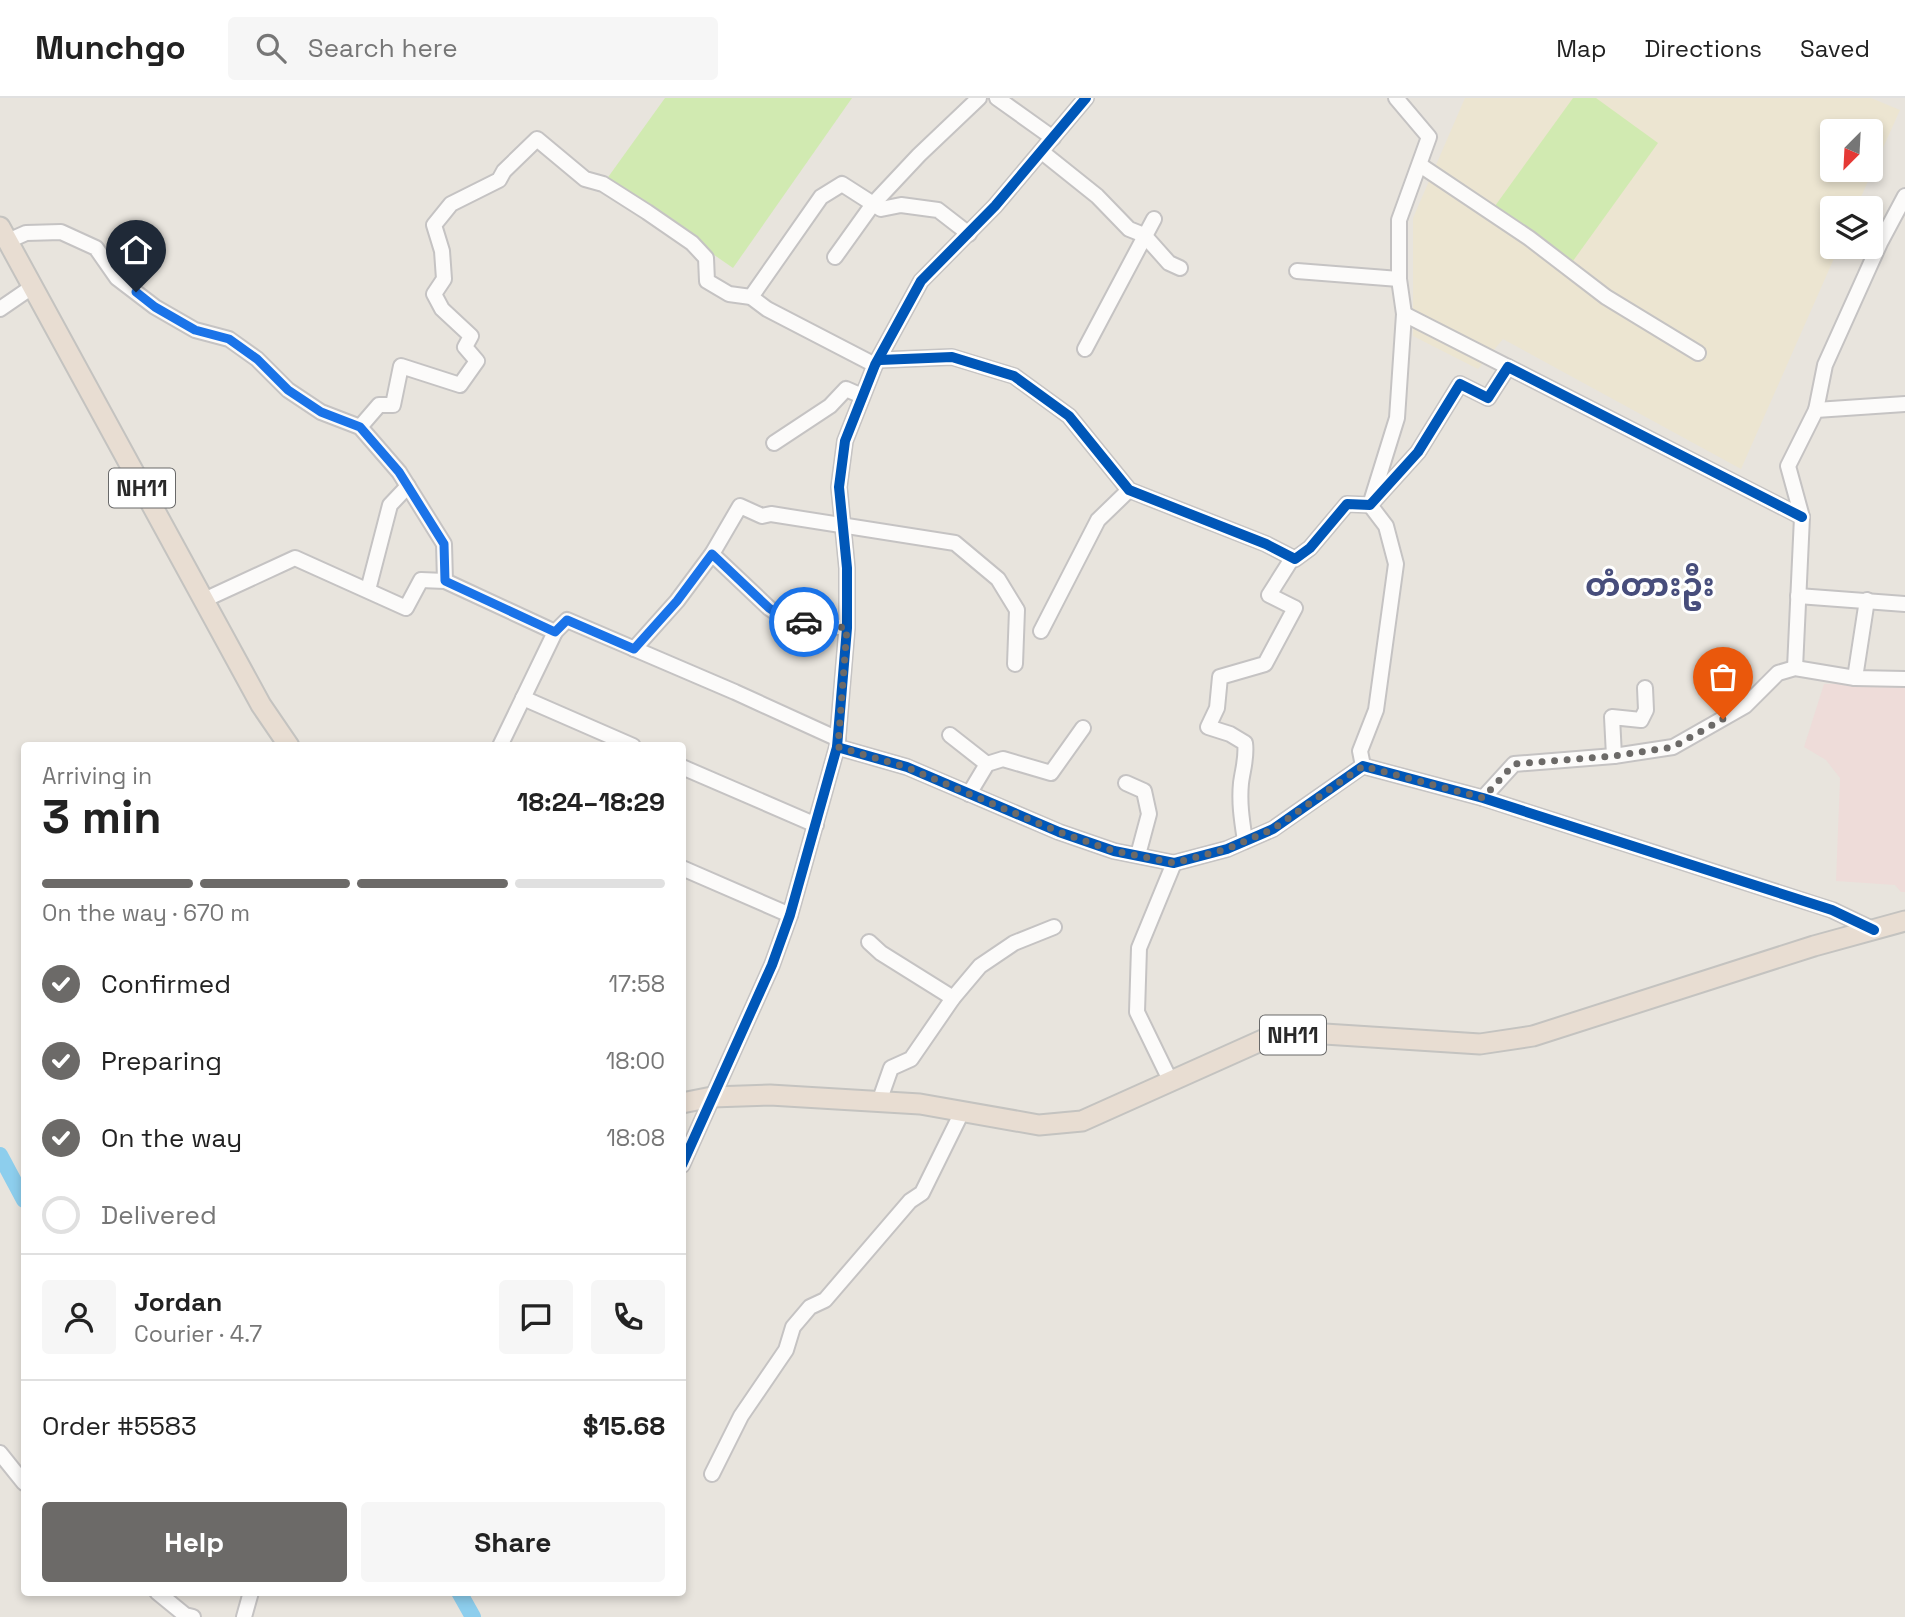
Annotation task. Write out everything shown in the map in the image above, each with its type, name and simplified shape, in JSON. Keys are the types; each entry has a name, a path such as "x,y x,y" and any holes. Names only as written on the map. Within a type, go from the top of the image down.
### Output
{"highway":[{"name":"NH11","path":"4,234 261,705 286,742"},
{"name":"NH11","path":"686,1102 712,1097 770,1095 920,1104 1039,1125 1082,1121 1265,1039 1310,1033 1480,1044 1533,1036 1814,946 1905,921"}],"street":[{"path":"835,257 873,204 919,155 979,98"},
{"path":"997,98 1053,138"},
{"path":"686,1157 772,965 790,915 838,743 847,628 848,568 839,488 845,441 877,362 921,281 968,234 1042,152 1086,98"},
{"path":"1370,505 1397,418 1404,314 1399,279 1399,220 1429,136 1396,98"},
{"path":"360,427 379,405 393,405 401,366 460,385 477,361 466,347 471,336 442,309 434,294 444,279 442,251 434,225 451,204 499,180 504,171 537,139 585,179 603,184 692,243 706,258 707,281 729,294 751,297 766,309 877,362 952,357 1014,376 1069,416 1129,490 1266,544 1295,559 1310,548 1347,504 1370,505"},
{"path":"1042,152 1097,196 1129,229 1144,235 1169,263 1180,268"},
{"path":"1420,164 1529,238 1606,297 1698,353"},
{"path":"751,297 821,197 842,184 881,209 901,205 938,210 968,234"},
{"path":"1795,668 1802,517 1788,466 1816,410 1825,365 1880,243 1905,196"},
{"path":"1085,349 1154,219"},
{"path":"4,234 61,232 96,248 117,278 155,307 195,330 229,339 257,359 288,390 321,412 360,427 379,447 408,486 444,544 445,581"},
{"path":"1297,271 1399,279"},
{"path":"0,309 32,286"},
{"path":"1404,314 1802,517"},
{"path":"1370,505 1418,452 1460,384 1488,398 1507,367"},
{"path":"774,443 830,406 846,389 862,396"},
{"path":"1816,410 1905,404"},
{"path":"368,590 390,505 408,486"},
{"path":"1041,631 1098,520 1129,490"},
{"path":"1363,766 1360,751 1376,710 1396,564 1386,526 1370,505"},
{"path":"634,649 677,601 712,554 740,506 762,516 771,514 955,543 998,579 1017,610 1016,664"},
{"path":"712,554 769,608 787,620 847,628"},
{"path":"204,600 295,558 406,608 421,580 445,581 555,632"},
{"path":"1245,841 1240,808 1241,783 1247,755 1245,743 1230,734 1208,727 1217,708 1220,677 1265,664 1295,608 1269,595 1293,558"},
{"path":"1798,596 1905,604"},
{"path":"1855,678 1867,600"},
{"path":"502,742 555,632 567,620 838,743 906,767 1059,832 1114,851 1174,863 1227,849 1273,829 1363,766 1483,798 1832,910 1874,930"},
{"path":"1483,798 1514,764 1614,756 1673,747 1745,706 1778,673 1795,668 1855,678 1905,679"},
{"path":"1614,756 1612,717 1641,720 1646,710 1645,688"},
{"path":"523,698 624,742"},
{"path":"969,794 987,764 1003,759 1051,773 1083,728"},
{"path":"950,735 987,764"},
{"path":"686,769 816,825"},
{"path":"1126,783 1144,791 1149,814 1138,855"},
{"path":"1171,1082 1137,1012 1139,948 1174,863"},
{"path":"686,870 790,915"},
{"path":"879,1102 891,1068 911,1059 953,998 980,967 1014,943 1054,927"},
{"path":"869,942 881,953 953,998"},
{"path":"712,1474 741,1416 786,1350 793,1327 810,1307 825,1300 909,1201 922,1193 962,1112"},
{"path":"0,1453 21,1479"},
{"path":"162,1596 185,1615 193,1617"},
{"path":"244,1617 250,1596"}],"shaded area":[{"path":"1465,98 1871,98 1900,110 1883,148 1883,119 1820,119 1820,182 1868,182 1861,196 1820,196 1820,259 1834,259 1741,469 1503,339 1478,369 1413,336 1413,218"},
{"path":"1905,682 1905,892 1901,892 1895,885 1836,881 1840,778 1826,760 1804,747 1824,684"}],"green space":[{"path":"665,98 852,98 733,268 606,180"},
{"path":"1573,98 1596,98 1658,143 1573,261 1495,206"}],"waterway":[{"path":"0,1155 21,1194"},
{"path":"461,1596 473,1617"}],"cycle path":[{"path":"686,1156 772,965 790,915 837,747 847,628 847,568 839,487 845,441 875,365 921,281 995,206 1086,98"},
{"path":"880,360 952,357 1014,376 1069,416 1129,490 1266,544 1295,559 1310,548 1347,504 1370,505 1418,452 1460,384 1488,398 1508,367 1802,517"},
{"path":"837,747 907,767 1059,832 1114,851 1174,863 1227,849 1273,829 1363,766 1483,798 1832,910 1874,930"}],"way so far":[{"path":"804,622 847,628 838,747 906,767 1059,832 1114,851 1174,863 1227,849 1273,829 1363,766 1483,798 1514,764 1614,756 1673,747 1723,719"}],"district":[{"name":"တံတားဦး","path":"1650,585"}],"route":[{"path":"136,292 155,307 195,330 229,339 257,359 288,390 321,412 360,427 399,472 444,544 445,581 555,632 567,620 634,649 677,601 712,554 769,608 787,620 804,622"}]}
